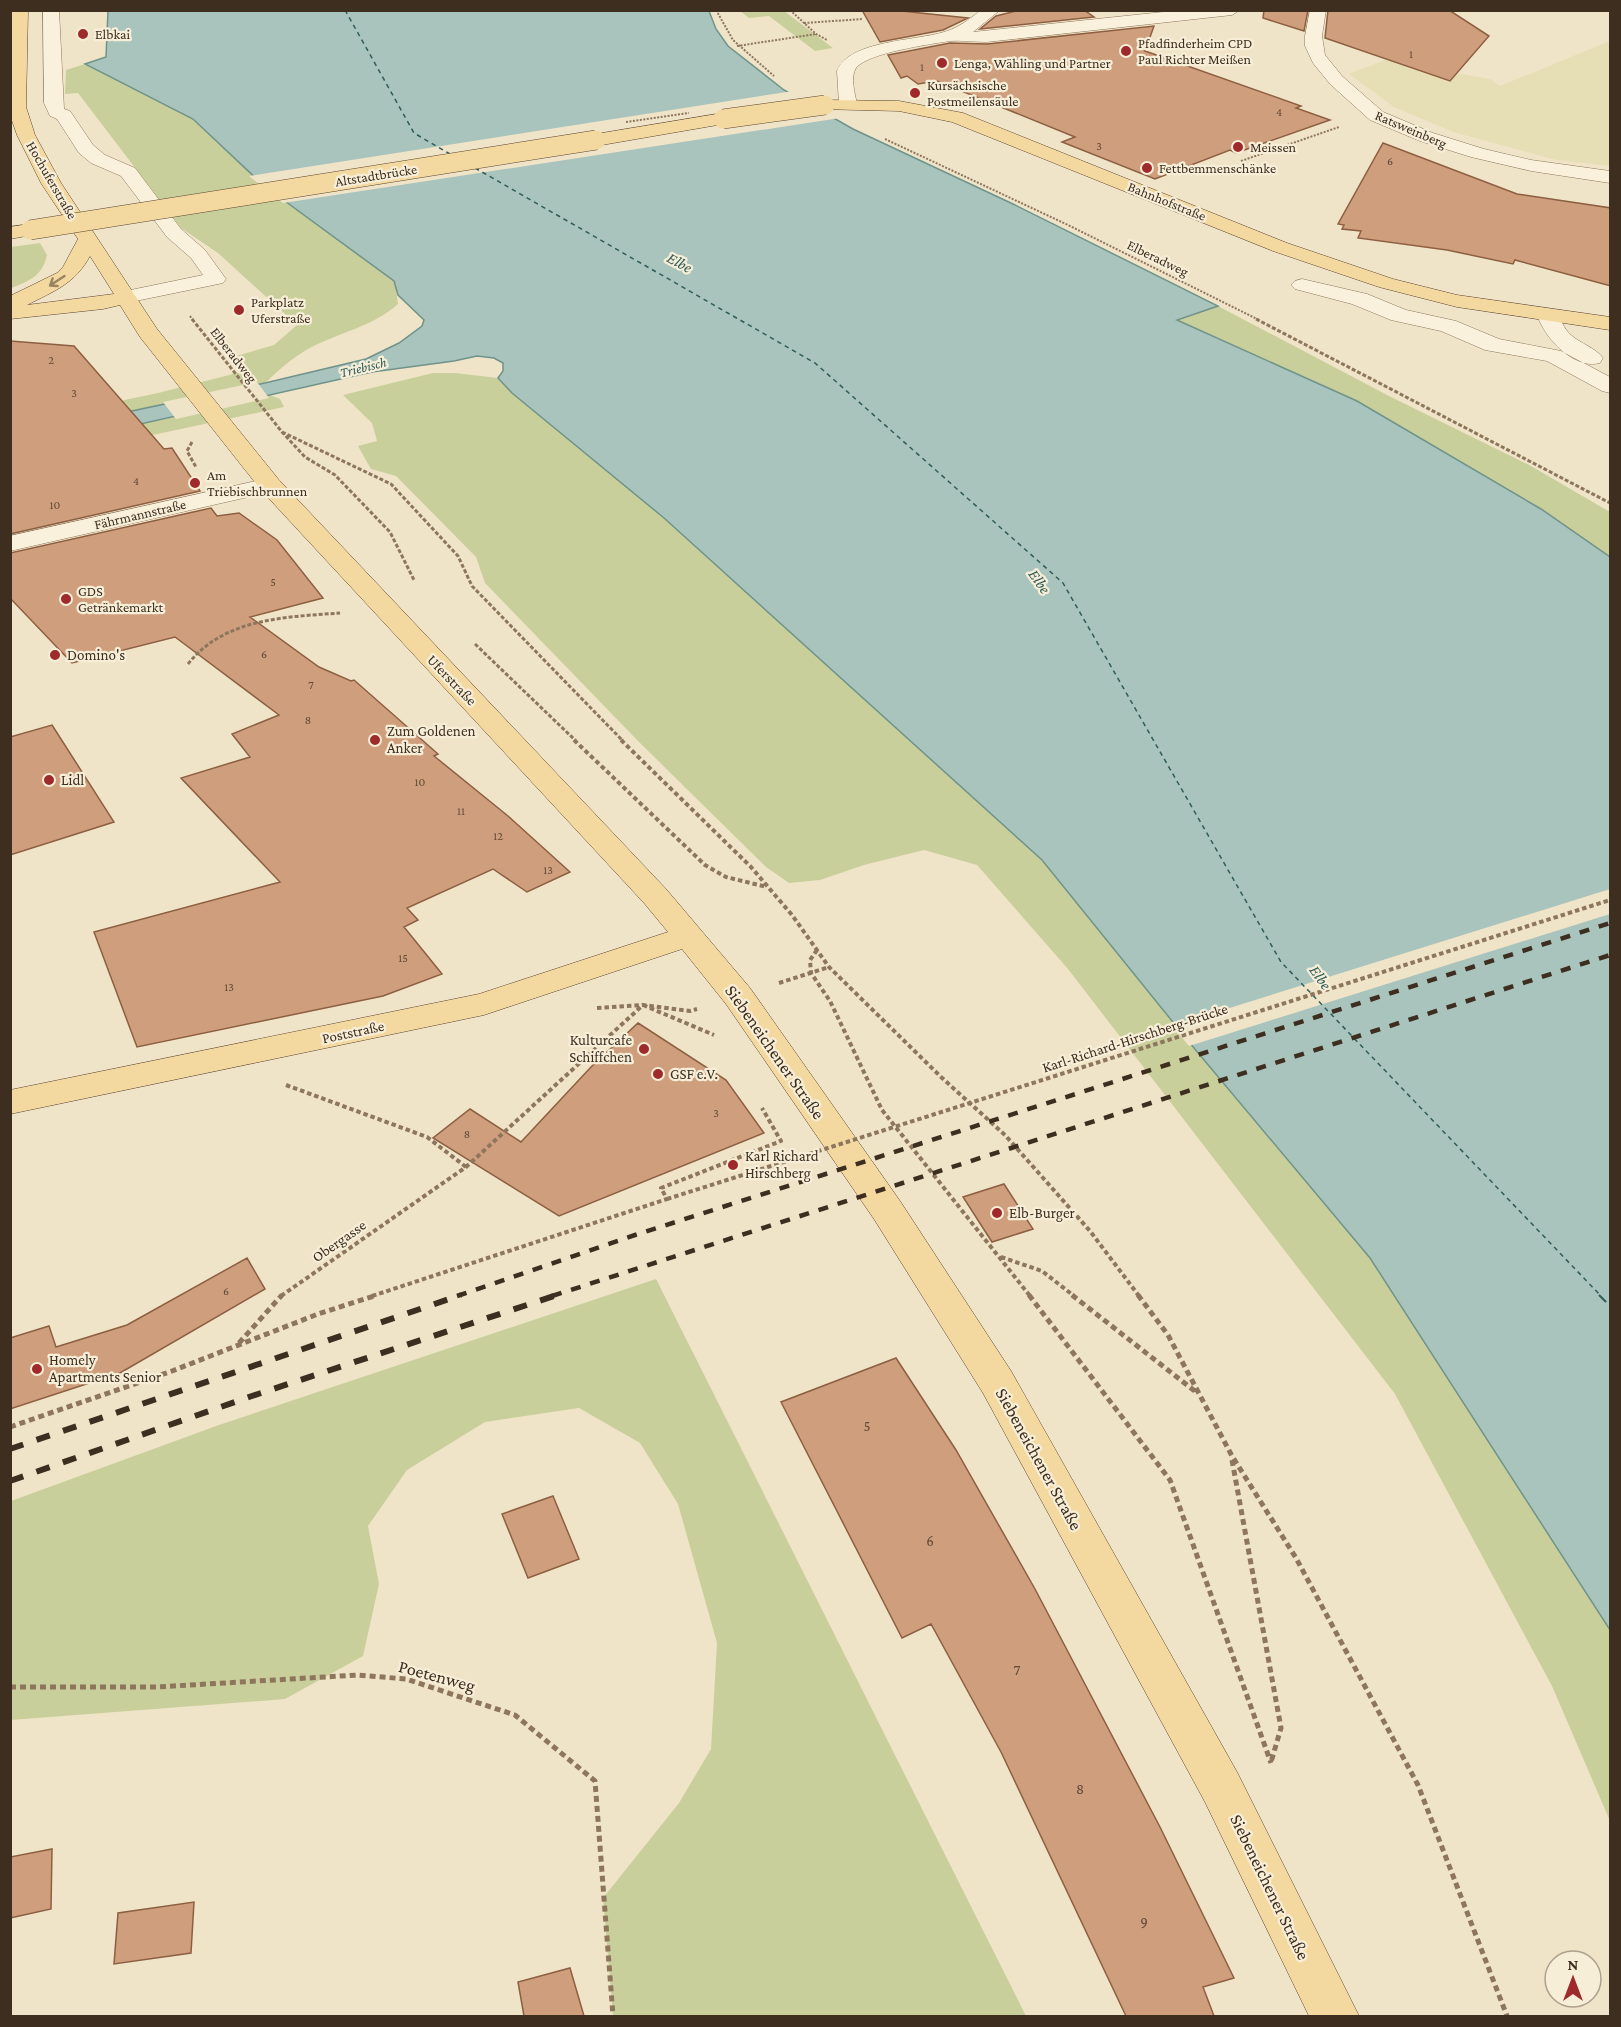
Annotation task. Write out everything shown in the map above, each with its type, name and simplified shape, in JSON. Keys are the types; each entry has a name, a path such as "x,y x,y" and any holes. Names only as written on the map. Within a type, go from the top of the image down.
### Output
{"main road":[{"name":"Hochuferstraße","path":"20,10 14,54 16,125 126,297"},
{"name":"Bahnhofstraße","path":"723,120 825,105 848,104 899,105 957,117 1280,247 1386,284 1457,301 1611,324"},
{"name":"Altstadtbrücke","path":"20,232 723,120"},
{"path":"10,304 64,278 72,270 88,240"},
{"path":"10,313 103,303 126,297"},
{"name":"Uferstraße","path":"126,297 148,332 270,485 648,888 688,936"},
{"name":"Siebeneichener Straße","path":"688,936 738,996 887,1210 997,1382 1221,1787 1335,2016"},
{"name":"Poststraße","path":"10,1102 484,1004 688,936"}],"street":[{"path":"51,10 53,103 56,112 64,115 86,149 98,159 128,172 174,233 198,254 216,279 126,297"},
{"path":"848,104 846,68 853,60 950,36 965,30 992,10"},
{"path":"950,36 987,37 1232,10"},
{"name":"Ratsweinberg","path":"1318,10 1313,29 1316,56 1325,70 1374,115 1429,140 1465,150 1548,169 1611,177"},
{"path":"1302,285 1359,299 1399,315 1448,326 1493,345 1553,356 1611,386"},
{"path":"1548,315 1553,331 1566,342 1611,368"},
{"name":"Fährmannstraße","path":"10,544 270,485"}],"path":[{"path":"716,10 723,29 736,46 780,81"},
{"path":"736,46 816,34 790,10"},
{"path":"1241,161 1374,115"},
{"name":"Elberadweg","path":"880,137 1036,208 1231,305 1611,503"},
{"name":"Elberadweg","path":"170,289 282,432 305,457 335,475 390,532 411,576 418,584"},
{"path":"282,432 391,484 458,555 472,586 543,657 603,722 751,867 792,915 829,967 941,1077 1005,1135 1090,1231 1168,1335 1232,1456 1296,1558 1418,1785 1507,2016"},
{"path":"188,664 195,651 210,640 257,622 384,608"},
{"path":"469,638 705,865 726,877 767,887"},
{"name":"Karl-Richard-Hirschberg-Brücke","path":"239,1344 318,1314 667,1199 1611,900"},
{"path":"817,950 810,960 812,973 830,1001 882,1110 999,1257 1170,1480 1271,1763 1281,1728 1232,1456"},
{"path":"738,996 829,967"},
{"name":"Obergasse","path":"10,1427 172,1371 239,1344 283,1294 466,1167 643,1005 722,1038"},
{"path":"219,1060 427,1137 466,1167"},
{"path":"667,1199 661,1188 781,1141 757,1100"},
{"path":"999,1257 1042,1271 1199,1394"},
{"name":"Poetenweg","path":"10,1687 157,1687 358,1675 406,1679 515,1715 595,1781 613,2016"}],"shaded area":[{"path":"1610,41 1610,166 1556,160 1453,132 1394,107 1349,74 1385,60 1490,79 1500,86"}],"green space":[{"path":"740,11 784,11 833,48 815,51 769,16 749,18"},
{"path":"85,64 193,119 263,185 395,281 398,304 367,324 304,352 286,364 265,383 46,429 10,424 158,393 245,371 233,357 274,345 297,325 218,253 181,228 78,93 65,94 66,70"},
{"path":"40,243 47,255 42,268 30,280 11,288 11,247"},
{"path":"1218,306 1389,396 1531,466 1610,512 1610,557 1541,509 1357,401 1176,319"},
{"path":"433,373 498,378 512,393 664,518 1042,860 1189,1042 1370,1258 1610,1630 1610,1821 1552,1686 1395,1394 1068,969 977,865 924,850 864,865 820,880 789,883 766,867 639,742 485,583 476,557 396,476 371,469 358,446 377,441 372,423 343,395"},
{"path":"270,395 280,399 284,407 87,449 56,443"},
{"path":"656,1279 1026,2016 613,2016 603,1898 679,1803 711,1749 717,1643 678,1504 640,1443 579,1408 485,1422 407,1470 368,1526 379,1584 363,1656 285,1699 11,1720 11,1501 219,1425"}],"water":[{"path":"108,11 709,11 716,29 728,46 784,90 853,129 1013,204 1218,306 1177,320 1357,401 1541,509 1610,557 1610,1630 1370,1258 1189,1042 1042,860 664,518 512,393 498,378 503,371 503,363 494,358 477,356 372,372 56,443 46,429 265,383 366,359 399,343 422,326 424,320 398,295 394,281 263,185 193,119 85,64 106,57"}],"pier":[{"path":"793,91 840,118 283,203 249,176"},
{"path":"257,382 269,398 176,419 163,402"},
{"path":"1610,889 1610,914 1189,1046 1172,1026"}],"building":[{"path":"862,10 892,10 968,18 943,30 880,42"},
{"path":"1020,10 1084,10 1094,17 980,29 996,16"},
{"path":"1264,10 1308,10 1304,31 1263,18"},
{"path":"1328,10 1449,10 1489,36 1450,81 1325,38"},
{"path":"1154,26 1145,51 1301,106 1296,108 1330,120 1236,153 1230,150 1155,179 1062,142 1075,137 937,81 918,84 907,76 901,78 888,55 950,43 987,44"},
{"path":"1383,143 1517,194 1611,208 1611,286 1515,260 1513,264 1447,250 1358,238 1361,231 1342,229 1344,225 1338,224"},
{"path":"10,341 74,346 164,449 172,448 200,491 10,534"},
{"path":"211,508 217,516 239,513 277,540 323,598 250,617 319,667 351,681 354,680 438,754 434,756 508,816 570,872 527,892 493,869 407,908 418,920 404,927 442,974 383,996 137,1047 94,932 280,882 181,778 250,757 232,734 279,715 175,637 72,663 10,598 10,553"},
{"name":"Lidl","path":"52,725 114,822 10,855 10,737"},
{"path":"638,1023 726,1080 764,1133 559,1216 433,1138 470,1109 521,1142 591,1067"},
{"path":"1004,1184 1033,1229 992,1242 963,1197"},
{"path":"247,1258 265,1289 120,1373 10,1409 10,1338 49,1326 56,1347 127,1325"},
{"path":"896,1358 956,1450 1035,1589 1160,1827 1234,1978 1203,1987 1214,2016 1126,2016 1001,1752 931,1624 902,1638 781,1402"},
{"path":"553,1496 579,1559 528,1578 502,1514"},
{"path":"52,1849 51,1909 10,1918 10,1857"},
{"path":"194,1902 191,1953 114,1964 118,1913"},
{"path":"570,1968 584,2016 524,2016 518,1982"}],"ferry route":[{"path":"345,10 414,133 450,154"},
{"path":"475,168 815,363 1063,583 1281,962 1601,1296"},
{"path":"1599,1295 1610,1306"}],"railway":[{"path":"457,1296 635,1235 1610,923"},
{"path":"552,1296 1610,955"},
{"path":"10,1449 461,1295"},
{"path":"10,1481 249,1397 557,1295"}],"place":[{"name":"Elbkai","path":"83,34"},
{"name":"Pfadfinderheim CPD Paul Richter Meißen","path":"1126,51"},
{"name":"Lenga, Wähling und Partner","path":"942,63"},
{"name":"Kursächsische Postmeilensäule","path":"915,93"},
{"name":"Meissen","path":"1238,147"},
{"name":"Fettbemmenschänke","path":"1147,168"},
{"name":"Parkplatz Uferstraße","path":"239,310"},
{"name":"Am Triebischbrunnen","path":"195,483"},
{"name":"GDS Getränkemarkt","path":"66,599"},
{"name":"Domino's","path":"55,655"},
{"name":"Zum Goldenen Anker","path":"375,740"},
{"name":"Lidl","path":"49,780"},
{"name":"Kulturcafe Schiffchen","path":"644,1049"},
{"name":"GSF e.V.","path":"658,1074"},
{"name":"Karl Richard Hirschberg","path":"733,1165"},
{"name":"Elb-Burger","path":"997,1213"},
{"name":"Homely Apartments Senior","path":"37,1369"}],"water label":[{"name":"Elbe","path":"680,262"},
{"name":"Triebisch","path":"363,367"},
{"name":"Elbe","path":"1040,581"},
{"name":"Elbe","path":"1321,977"}]}
